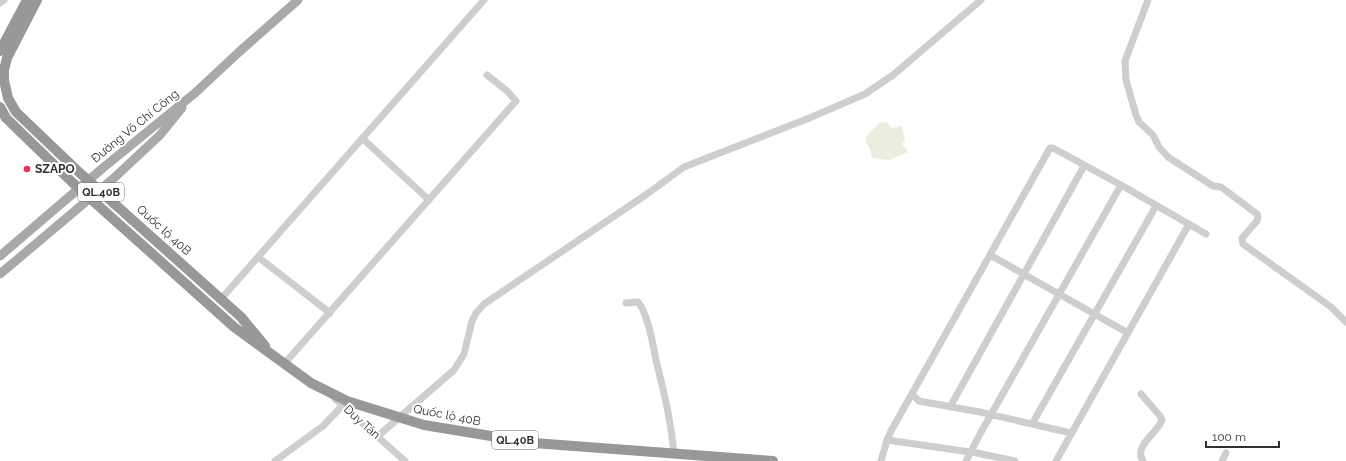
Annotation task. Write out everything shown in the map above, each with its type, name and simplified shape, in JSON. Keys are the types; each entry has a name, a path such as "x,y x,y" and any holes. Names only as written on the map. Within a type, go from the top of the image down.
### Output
{"highway":[{"path":"0,51 27,0"},
{"name":"Quốc lộ 40B","path":"37,0 7,58 4,70 4,80 8,98 16,112 88,180 241,317 274,357"},
{"name":"Quốc lộ 40B","path":"2,112 79,188 234,327 284,364 318,386 347,401 424,425 534,443 723,459 773,461"}],"main road":[{"name":"Đường Võ Chí Công","path":"0,256 88,180 194,94 298,0"},
{"name":"Đường Võ Chí Công","path":"0,274 90,198 160,135 194,94"}],"street":[{"path":"0,3 4,0"},
{"path":"221,299 484,0"},
{"path":"378,436 454,370 464,354 474,317 484,304 647,194 684,167 807,119 865,94 893,75 981,0"},
{"path":"1148,0 1125,61 1126,80 1139,122 1153,135 1159,147 1168,157 1213,186 1220,187 1257,214 1258,219 1242,238 1244,244 1331,307 1346,322"},
{"path":"284,364 516,101 507,91 487,75"},
{"path":"362,138 429,200"},
{"path":"881,461 887,440 1050,148 1053,148 1121,185 1206,234"},
{"path":"950,406 1084,166"},
{"path":"966,461 991,414 1121,185"},
{"path":"1032,424 1156,206"},
{"path":"1056,461 1189,224"},
{"path":"990,254 1128,333"},
{"path":"258,257 330,313"},
{"path":"626,303 638,302 646,319 667,404 674,454"},
{"name":"Duy Tân","path":"318,386 343,405 405,461"},
{"path":"912,394 919,401 991,414 1071,433"},
{"path":"1141,394 1162,420 1157,429 1141,448 1140,453 1143,461"},
{"path":"275,461 324,426 343,405"},
{"path":"887,440 971,452 1016,461"},
{"path":"1222,461 1226,453"}],"shaded area":[{"path":"887,122 891,128 902,126 905,140 902,144 908,152 890,160 872,158 869,146 866,144 866,137 879,123"}],"place":[{"name":"SZAPO","path":"27,169"}]}
